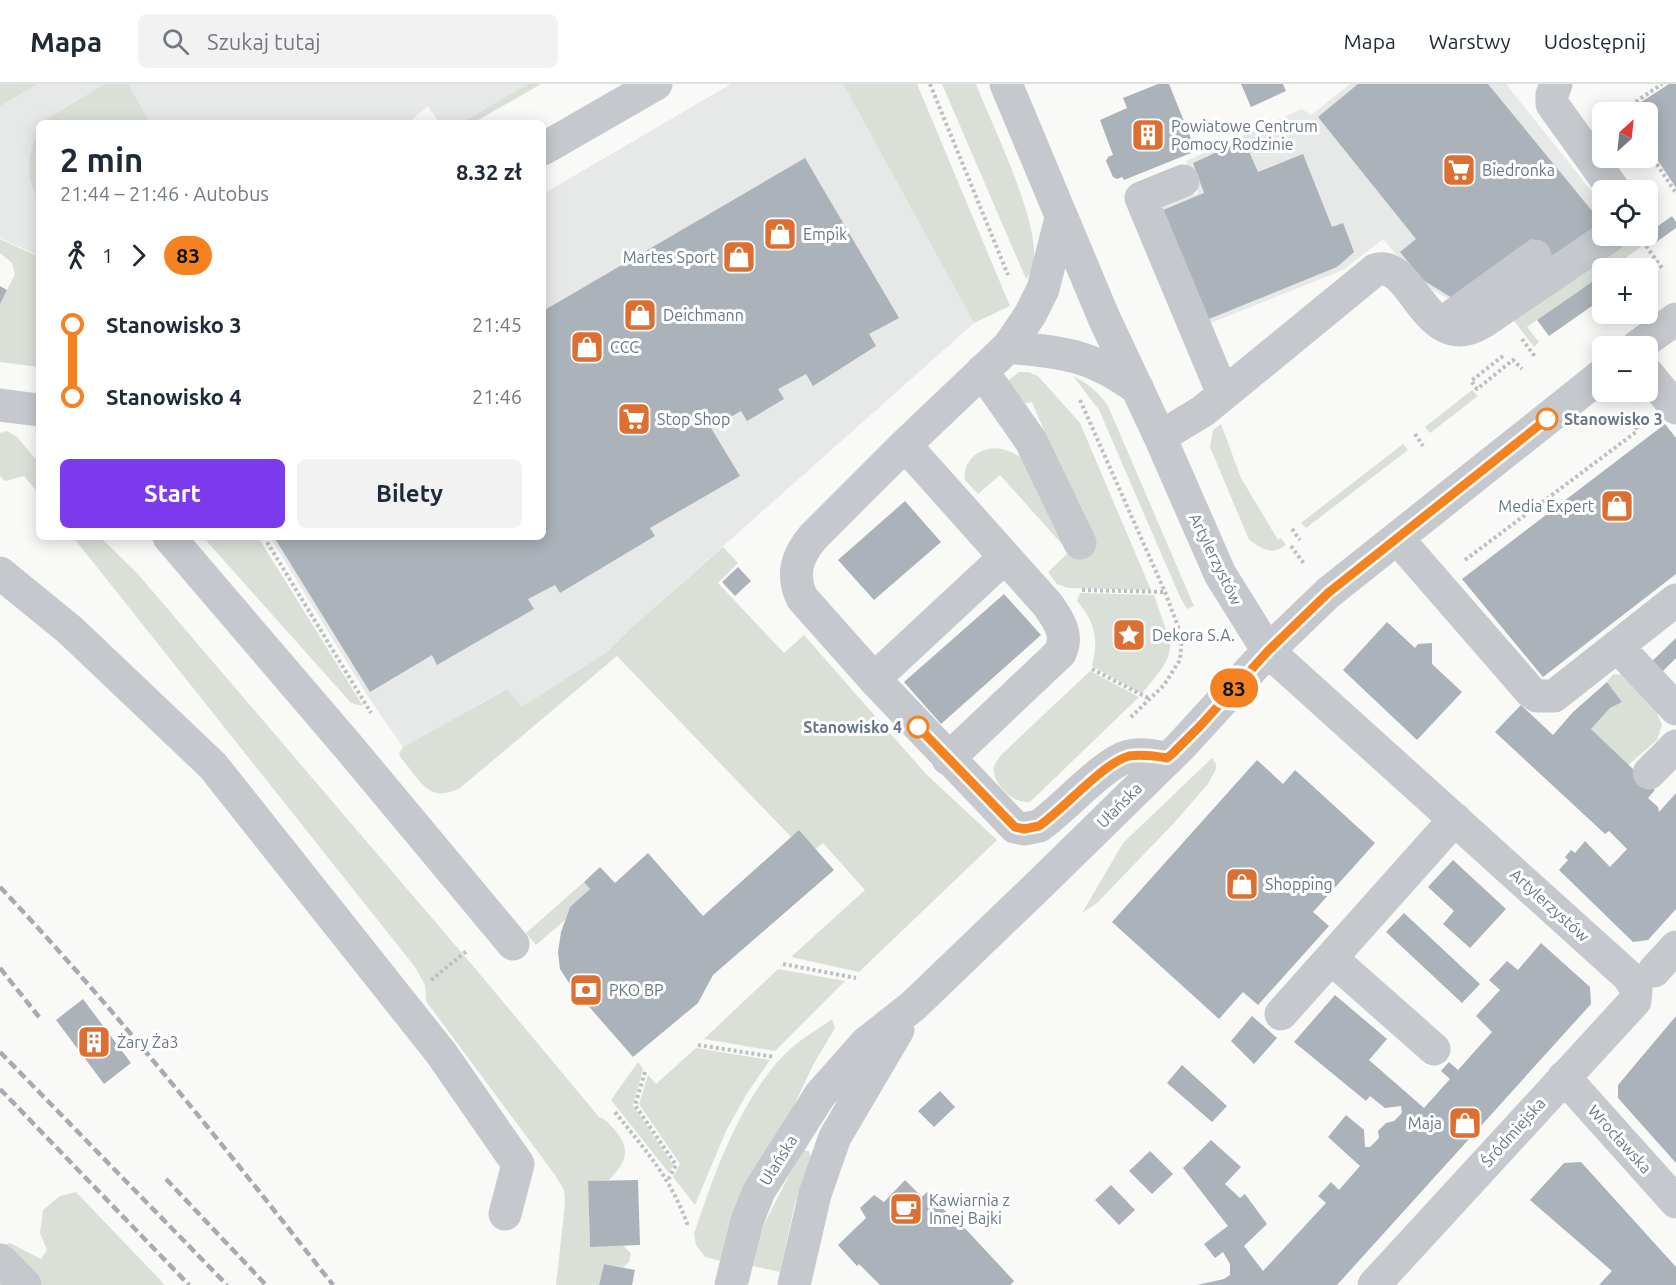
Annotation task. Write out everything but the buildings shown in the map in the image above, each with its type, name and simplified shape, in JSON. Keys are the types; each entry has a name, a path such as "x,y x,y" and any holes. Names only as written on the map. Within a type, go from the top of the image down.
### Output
{"street":[{"path":"546,147 656,84"},
{"name":"Artylerzystów","path":"1006,84 1061,218 1220,574 1268,651 1455,819 1641,974"},
{"path":"1556,84 1552,104 1607,180"},
{"path":"1183,181 1141,198 1223,394"},
{"path":"1061,218 1043,289 1030,315 1008,347 905,445 802,549 795,571 798,589 802,598 874,679 1015,827 1033,829 1046,822 1113,763 1128,757 1145,755 1167,758"},
{"path":"1160,437 1203,411 1369,273 1381,267 1398,275 1425,309 1441,324 1460,330 1472,329 1595,246"},
{"path":"1441,324 1535,256"},
{"path":"1652,336 1676,319"},
{"path":"1008,347 1075,355 1116,373 1138,389"},
{"path":"982,371 1031,441 1080,543"},
{"name":"Ułańska","path":"731,1285 747,1221 759,1191 820,1095 866,1043 913,1006 1029,894 1200,726 1268,651 1328,593 1592,383"},
{"path":"1658,386 1676,408"},
{"path":"0,405 36,410"},
{"path":"905,445 1048,605 1063,630 1064,642 1060,653 948,759"},
{"path":"1397,538 1530,691 1537,696 1554,696 1676,600"},
{"path":"172,540 513,944"},
{"path":"874,679 1005,557"},
{"path":"0,573 70,630 213,766 441,1053 518,1164 505,1214"},
{"path":"1617,646 1676,709"},
{"path":"1649,773 1676,747"},
{"path":"1281,1014 1455,819"},
{"path":"1641,974 1676,946"},
{"path":"1331,958 1434,1049"},
{"name":"Śródmiejska","path":"1374,1285 1635,1001 1636,988 1641,974"},
{"name":"Ułańska","path":"794,1285 815,1194 835,1137 913,1006"},
{"name":"Wrocławska","path":"1564,1077 1676,1202"},
{"path":"0,1260 25,1285"}],"path":[{"path":"930,84 1010,282"},
{"path":"1635,102 1662,84"},
{"path":"1658,166 1676,193"},
{"path":"1649,250 1662,268"},
{"path":"1519,334 1536,357"},
{"path":"1508,352 1471,381 1477,389 1514,360 1522,369"},
{"path":"1080,398 1165,592 1182,637 1180,660 1164,686"},
{"path":"1420,564 1452,569 1636,432 1638,412"},
{"path":"1415,434 1424,446"},
{"path":"1292,530 1300,540"},
{"path":"266,540 373,716"},
{"path":"1291,546 1308,570"},
{"path":"1048,605 1073,590 1165,592"},
{"path":"1060,653 1150,699"},
{"path":"425,986 468,950"},
{"path":"783,964 856,978"},
{"path":"698,1045 775,1057"},
{"path":"645,1072 635,1105 676,1165 668,1180"},
{"path":"615,1112 668,1180 682,1207 688,1226"}],"shaded area":[{"path":"0,84 528,84 466,120 437,120 428,106 412,120 36,120 36,255 0,238"},
{"path":"0,84 37,84 0,106"},
{"path":"105,84 128,84 148,120 46,120"},
{"path":"528,84 541,84 478,120 466,120"},
{"path":"731,84 843,84 974,323 607,652 522,708 506,689 403,747 369,698 272,540 546,540 546,192"},
{"path":"843,84 917,84 1010,306 974,323"},
{"path":"942,84 976,84 1024,202 1031,227 1034,249 1033,267 1026,279"},
{"path":"1350,84 1506,84 1592,192 1592,235 1450,300 1421,283 1383,239 1343,270 1201,327 1154,210 1198,193 1186,161 1302,109 1311,115"},
{"path":"36,137 36,194 31,183 29,166"},
{"path":"0,239 36,256 36,367 0,362 0,304 15,274 12,263 0,253"},
{"path":"1617,246 1641,247 1625,258 1599,258"},
{"path":"1592,263 1592,282 1527,327 1539,342 1534,347 1511,317"},
{"path":"1019,372 1028,372 1038,376 1080,423 1151,590 1068,588 1057,584 1048,572 1069,552 1000,475 978,494 965,480 967,466 975,455 995,448 1013,453 1024,459 1092,543 1032,402 1018,405 1007,385 1010,379"},
{"path":"1073,376 1093,389 1108,406 1194,606 1187,609 1180,597 1099,410"},
{"path":"1472,390 1478,396 1430,433 1425,427"},
{"path":"1221,424 1241,478 1278,540 1281,538 1286,545 1281,548 1267,550 1249,540 1210,447 1213,430"},
{"path":"7,431 17,437 36,459 36,490 24,476 5,481 0,476 0,433"},
{"path":"1403,444 1408,450 1306,528 1301,523"},
{"path":"75,540 103,540 137,573 599,1117 604,1119 620,1136 625,1156 619,1168 609,1180 588,1182 590,1247 623,1245 631,1254 629,1262 623,1267 604,1264 599,1285 556,1285 565,1204 564,1190 426,1001 425,985 415,967"},
{"path":"206,540 260,540 363,706 351,703"},
{"path":"723,547 738,563 718,583 784,653 804,635 926,774 997,840 859,972 791,957 865,890 823,843 815,849 791,837 617,656 460,788 449,792 433,792 420,782 399,754 403,747 507,689 522,707 607,652"},
{"path":"1080,593 1154,595 1170,641 1170,648 1165,663 1142,694 1092,666 1095,647 1094,631 1088,616 1077,601"},
{"path":"1090,671 1139,697 1030,802 1013,798 996,779 994,766 996,761"},
{"path":"1613,674 1624,675 1653,703 1662,725 1657,740 1628,765 1591,729 1610,708 1622,702 1607,682"},
{"path":"1212,758 1216,769 1208,784 1097,903 1082,913 1123,843"},
{"path":"584,882 590,889 570,907 565,920 536,945 526,933"},
{"path":"778,969 845,981 775,1051 704,1039"},
{"path":"832,1019 835,1028 813,1065 721,1261 705,1257 696,1245 694,1234 719,1163 741,1116 768,1074 784,1055"},
{"path":"696,1048 770,1060 746,1095 726,1131 695,1205 673,1177 680,1164 639,1104 648,1075 656,1084"},
{"path":"638,1062 643,1069 633,1105 673,1165 669,1173 611,1100"},
{"path":"802,1150 809,1151 811,1159 795,1203 780,1272 749,1265 758,1236"},
{"path":"76,1192 165,1285 0,1285 0,1245 10,1243 41,1259 47,1250 40,1233 43,1210 60,1196"}],"railway":[{"path":"0,887 129,1032 333,1285"},
{"path":"0,968 39,1017"},
{"path":"0,1052 227,1285"},
{"path":"0,1089 189,1285"},
{"path":"166,1179 266,1285"}],"bus line":[{"name":"83","path":"918,727 1015,827 1033,829 1046,822 1113,763 1128,757 1145,755 1167,758 1200,726 1268,651 1328,593 1547,419"}],"place":[{"name":"Powiatowe Centrum Pomocy Rodzinie","path":"1148,135"},
{"name":"Biedronka","path":"1459,170"},
{"name":"Empik","path":"780,234"},
{"name":"Martes Sport","path":"739,257"},
{"name":"Deichmann","path":"640,315"},
{"name":"CCC","path":"587,347"},
{"name":"Stop Shop","path":"634,419"},
{"name":"Stanowisko 3","path":"1547,419"},
{"name":"Media Expert","path":"1617,506"},
{"name":"Dekora S.A.","path":"1129,635"},
{"name":"Stanowisko 4","path":"918,727"},
{"name":"Shopping","path":"1242,884"},
{"name":"PKO BP","path":"586,990"},
{"name":"Żary Ża3","path":"94,1042"},
{"name":"Maja","path":"1465,1123"},
{"name":"Kawiarnia z Innej Bajki","path":"906,1209"}]}
